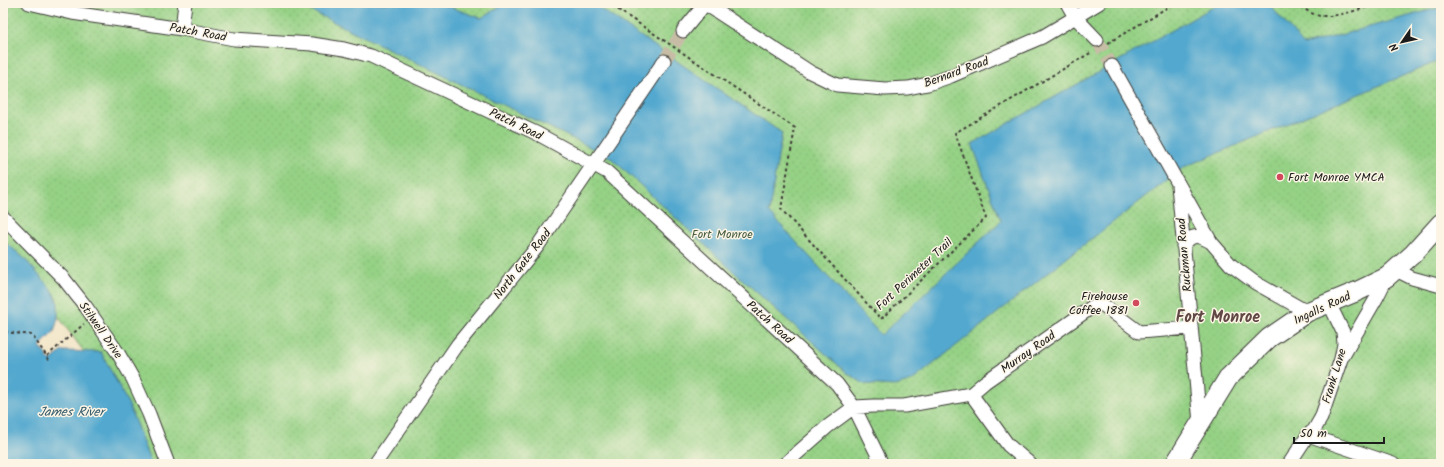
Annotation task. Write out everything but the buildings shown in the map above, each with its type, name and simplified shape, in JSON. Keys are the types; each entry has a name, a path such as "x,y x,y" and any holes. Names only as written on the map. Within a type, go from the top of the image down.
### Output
{"street":[{"name":"Patch Road","path":"29,3 72,13 182,29 234,39 312,44 344,49 371,56 596,160 606,172 837,384 854,407 882,464"},
{"path":"182,29 185,3"},
{"path":"683,31 704,3"},
{"name":"Bernard Road","path":"704,3 810,72 837,85 885,89 908,88 928,84 951,76 1042,37 1099,3"},
{"path":"1067,3 1075,17 1099,45"},
{"name":"North Gate Road","path":"375,464 458,344 537,247 664,60"},
{"name":"Ruckman Road","path":"1112,66 1211,242 1232,265 1249,278 1307,312"},
{"name":"Ruckman Road","path":"1178,182 1200,423"},
{"name":"Stilwell Drive","path":"3,217 64,279 86,307 118,353 133,379 150,414 168,464"},
{"name":"Ingalls Road","path":"1175,464 1228,378 1269,338 1307,312 1358,291 1391,273 1413,254 1441,223"},
{"path":"1183,246 1188,239 1200,236 1211,242"},
{"path":"1341,359 1391,273 1441,286"},
{"name":"Murray Road","path":"971,394 985,382 1099,302 1139,332 1191,328"},
{"name":"Frank Lane","path":"1289,464 1321,418 1341,359 1344,344 1343,332 1329,303"},
{"path":"785,464 827,427 854,407 904,406 971,394 1008,445 1030,464"},
{"path":"1308,435 1371,460 1393,464"}],"path":[{"path":"472,3 480,6 485,3"},
{"name":"Fort Perimeter Trail","path":"608,3 795,128 781,209 881,319 986,218 955,133 1099,45 1175,3"},
{"path":"1296,3 1320,16 1345,13 1381,3"},
{"path":"47,356 86,322"},
{"path":"4,338 6,325"},
{"path":"5,332 32,335 50,361"}],"green space":[{"name":"Fort Monroe","path":"3,3 1441,3 1441,464 143,464 90,360 37,290 3,257"}],"water":[{"path":"299,3 439,3 481,18 506,3 592,3 782,133 769,212 881,335 1001,221 972,144 1220,3 1268,3 1304,45 1441,7 1441,60 1184,167 912,381 895,386 864,384 846,372 734,272 610,157 307,9"},
{"name":"James River","path":"3,240 25,259 52,290 58,303 58,318 54,332 40,346 50,361 62,351 101,352 129,405 151,464 3,464"}],"tunnel":[{"path":"664,61 683,31"},
{"path":"1097,40 1112,66"}],"place":[{"name":"Fort Monroe YMCA","path":"1280,177"},
{"name":"Firehouse Coffee 1881","path":"1136,303"}],"district":[{"name":"Fort Monroe","path":"1218,316"}]}
